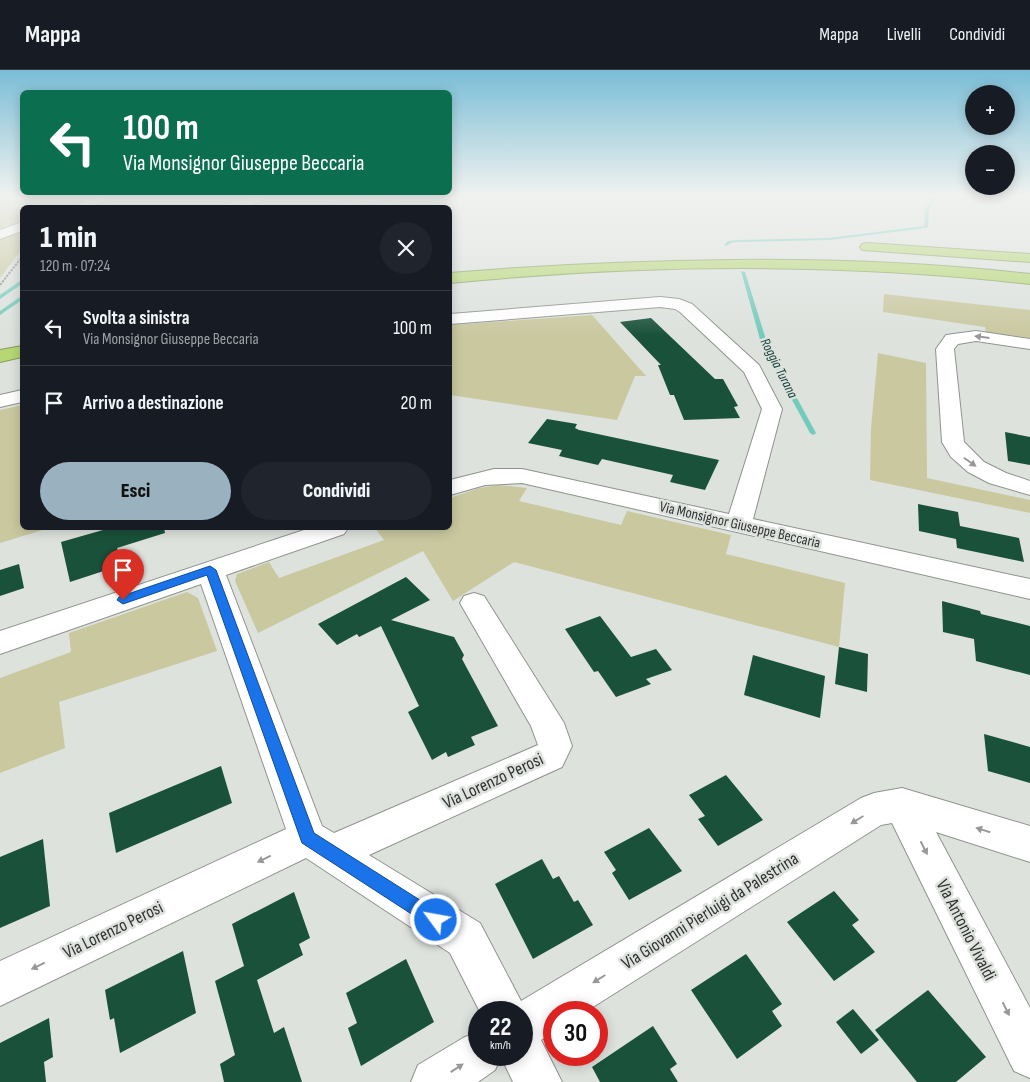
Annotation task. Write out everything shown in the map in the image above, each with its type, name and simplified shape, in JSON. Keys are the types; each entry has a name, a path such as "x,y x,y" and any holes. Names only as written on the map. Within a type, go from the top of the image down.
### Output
{"highway":[{"path":"854,247 961,252 1030,258"},
{"path":"596,258 622,252 698,250"},
{"path":"452,269 596,258 812,255 945,262 1030,270"},
{"path":"452,278 624,266 767,263 855,265 1030,280"},
{"path":"624,266 658,269 802,272 994,290"},
{"path":"0,344 20,340"},
{"path":"0,356 20,352"}],"street":[{"path":"452,319 660,302 679,304 686,308 752,369 772,409 739,524"},
{"path":"1030,344 966,336 952,339 945,349 953,442 956,449 974,466 994,476 1030,488"},
{"path":"0,401 20,396"},
{"name":"Via Monsignor Giuseppe Beccaria","path":"452,487 498,474 522,476 1030,589"},
{"path":"0,642 329,530"},
{"path":"210,570 319,846 465,938 497,1001"},
{"name":"Via Lorenzo Perosi","path":"0,984 319,846 550,756 555,746 547,723 474,603"},
{"path":"902,805 1030,844"},
{"name":"Via Giovanni Pierluigi da Palestrina","path":"533,1019 874,810 902,805"},
{"name":"Via Antonio Vivaldi","path":"902,805 1030,1054"},
{"path":"435,1082 468,1061"},
{"path":"530,1066 538,1082"}],"path":[{"path":"0,285 20,260"}],"green space":[{"path":"0,241 20,241 20,252 0,278"},
{"path":"884,294 1030,310 1030,338 986,332 985,327 883,312"},
{"path":"592,315 646,376 635,376 617,420 452,395 452,325"},
{"path":"878,353 926,363 927,478 1030,500 1030,513 870,480 871,428"},
{"path":"20,405 20,530 42,530 0,543 0,410"},
{"path":"499,485 527,488 519,501 621,525 627,511 731,535 726,554 845,583 839,647 514,562 453,601 423,551 258,633 235,581 237,574 269,562 279,578 384,540 376,530 452,530 452,497 479,488"},
{"path":"187,592 198,598 217,651 59,702 65,748 0,773 0,678 71,652 69,633"}],"building":[{"path":"651,318 715,379 723,379 738,406 734,407 740,418 684,420 674,395 670,395 658,365 661,365 620,322"},
{"path":"547,419 577,424 575,428 579,430 719,460 705,490 670,482 673,475 602,459 598,465 559,456 562,450 528,443"},
{"path":"1005,432 1030,437 1030,465 1008,461"},
{"path":"918,504 958,512 960,526 1019,538 1024,562 957,548 956,539 919,531"},
{"path":"103,530 164,530 165,533 117,548 122,565 70,582 61,542"},
{"path":"19,564 24,588 0,596 0,570"},
{"path":"406,577 430,600 391,620 454,637 464,655 462,659 498,726 471,737 475,745 448,757 446,752 432,760 408,712 419,706 381,626 359,637 357,634 337,645 318,624"},
{"path":"942,601 980,611 981,614 1030,626 1030,675 976,661 974,639 943,632"},
{"path":"600,616 631,657 656,649 672,670 646,679 651,684 616,697 598,671 594,672 565,629"},
{"path":"839,647 868,654 867,692 835,684"},
{"path":"753,655 825,676 820,718 744,695"},
{"path":"984,734 1030,747 1030,783 988,771"},
{"path":"221,766 232,803 116,853 109,813"},
{"path":"726,775 763,820 718,846 698,819 705,816 689,795"},
{"path":"649,828 682,871 629,900 612,873 616,870 604,852"},
{"path":"43,839 50,906 0,928 0,857"},
{"path":"542,859 553,879 559,876 574,902 578,900 593,925 533,959 495,884"},
{"path":"834,891 859,920 852,925 875,952 834,981 787,922"},
{"path":"294,892 310,938 299,944 303,955 257,980 274,1033 284,1027 302,1082 224,1082 220,1064 235,1055 215,981 244,966 232,924"},
{"path":"183,951 196,1013 120,1053 114,1018 110,1020 105,990"},
{"path":"746,954 782,1004 772,1011 782,1026 737,1059 691,990"},
{"path":"406,959 434,1022 361,1066 348,1028 357,1023 346,993"},
{"path":"928,990 986,1057 956,1082 917,1082 875,1030"},
{"path":"853,1009 879,1040 861,1054 836,1022"},
{"path":"49,1018 53,1057 44,1062 46,1082 0,1082 0,1043"},
{"path":"653,1026 677,1064 670,1069 678,1082 600,1082 592,1067 608,1066 608,1056"}],"waterway":[{"name":"Roggia Turana","path":"726,245 735,241"},
{"name":"Roggia Turana","path":"743,272 764,343 813,433"},
{"path":"0,297 20,283"},
{"path":"0,313 20,299"}],"route":[{"path":"123,600 210,570 308,838 436,920"}]}
